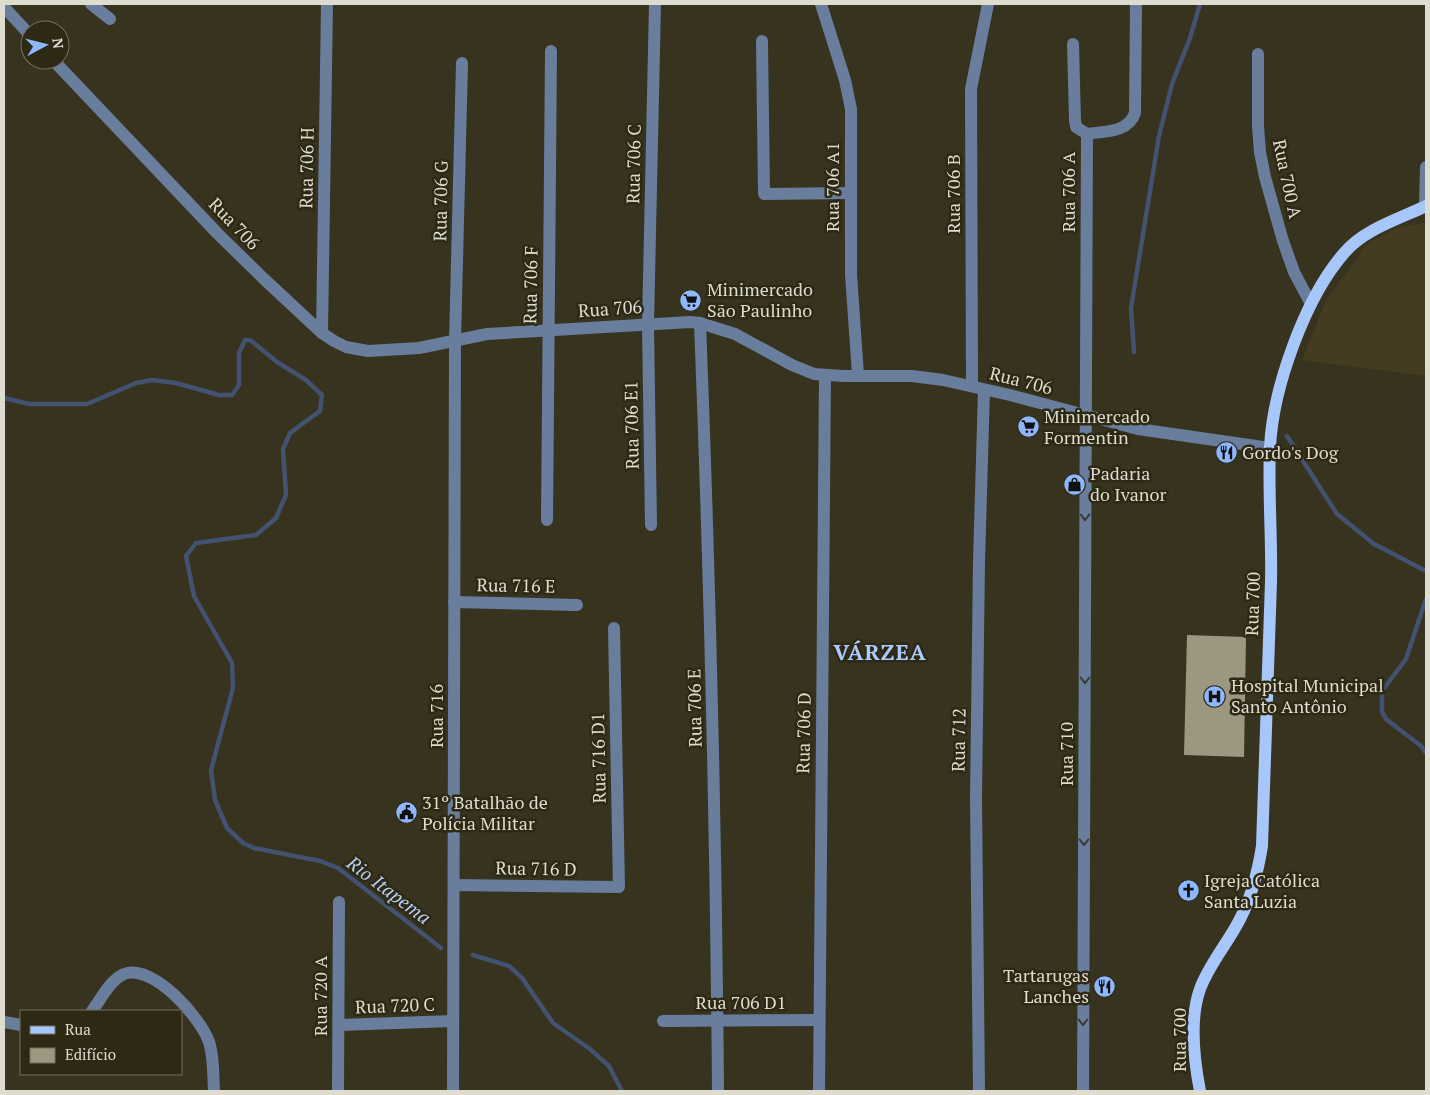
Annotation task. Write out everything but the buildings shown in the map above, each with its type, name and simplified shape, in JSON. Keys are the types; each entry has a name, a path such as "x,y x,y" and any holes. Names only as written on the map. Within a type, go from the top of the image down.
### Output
{"main road":[{"name":"Rua 700","path":"1200,1091 1195,1052 1197,1002 1205,977 1240,919 1248,902 1262,846 1272,548 1270,448 1276,401 1300,328 1311,304 1345,252 1362,238 1383,226 1426,207"}],"street":[{"path":"91,4 110,18"},
{"name":"Rua 706 H","path":"322,333 327,4"},
{"name":"Rua 706 C","path":"648,324 655,4"},
{"name":"Rua 706 A1","path":"821,4 849,95 851,109 851,274 858,375"},
{"name":"Rua 706 B","path":"978,388 971,89 988,4"},
{"name":"Rua 706 A","path":"1086,416 1087,134 1121,129 1128,126 1132,121 1135,113 1136,4"},
{"path":"4,7 20,24"},
{"path":"762,41 764,194 851,194"},
{"path":"1073,44 1074,120 1076,127 1087,134"},
{"name":"Rua 706 F","path":"547,520 551,51"},
{"name":"Rua 700 A","path":"1258,54 1258,126 1260,152 1265,177 1291,264 1311,304"},
{"name":"Rua 706 G","path":"455,341 462,63"},
{"name":"Rua 706","path":"62,70 218,234 322,333 346,347 368,351 419,348 487,334 679,322 700,323 735,334 804,370 825,375 928,378 1010,395 1138,430 1270,448"},
{"name":"Rua 700","path":"1426,167 1426,207"},
{"name":"Rua 706 E","path":"700,323 709,546 716,847 718,1091"},
{"name":"Rua 706 E1","path":"648,324 650,525"},
{"name":"Rua 716","path":"453,1091 455,341"},
{"name":"Rua 706 D","path":"819,1091 825,375"},
{"name":"Rua 712","path":"978,388 979,562 976,797 979,1091"},
{"name":"Rua 710","path":"1083,1091 1086,416"},
{"name":"Rua 716 E","path":"454,602 577,604"},
{"name":"Rua 716 D1","path":"614,628 619,887"},
{"name":"Rua 716 D","path":"454,885 619,887"},
{"name":"Rua 720 A","path":"338,1091 340,902"},
{"path":"93,1010 114,980 122,974 143,975 167,988 205,1030 212,1052 214,1091"},
{"name":"Rua 706 D1","path":"663,1021 819,1020"},
{"path":"4,1022 20,1025"},
{"name":"Rua 720 C","path":"339,1025 453,1022"}],"shaded area":[{"path":"1426,222 1426,376 1302,360 1326,301 1367,244 1396,228"}],"waterway":[{"path":"1134,352 1131,308 1159,136 1172,84 1190,38 1200,4"},
{"name":"Rio Itapema","path":"4,398 29,404 87,404 136,383 152,380 176,383 219,395 232,395 239,385 239,353 245,340 250,340 277,362 306,380 322,395 320,411 290,433 283,449 286,495 276,518 256,535 196,543 186,556 194,596 232,663 233,688 211,770 215,800 227,828 243,843 254,848 320,861 338,868 441,948"},
{"path":"1287,436 1337,514 1374,544 1426,571"},
{"path":"1426,599 1406,659 1382,691 1382,712 1386,719 1421,746 1426,753"},
{"name":"Rio Itapema","path":"473,955 509,966 522,978 553,1023 590,1049 609,1066 622,1091"}],"place":[{"name":"Minimercado São Paulinho","path":"691,300"},
{"name":"Minimercado Formentin","path":"1028,427"},
{"name":"Gordo's Dog","path":"1226,453"},
{"name":"Padaria do Ivanor","path":"1074,484"},
{"name":"Hospital Municipal Santo Antônio","path":"1215,696"},
{"name":"31º Batalhão de Polícia Militar","path":"406,813"},
{"name":"Igreja Católica Santa Luzia","path":"1188,891"},
{"name":"Tartarugas Lanches","path":"1105,986"}],"district":[{"name":"VÁRZEA","path":"880,652"}]}
